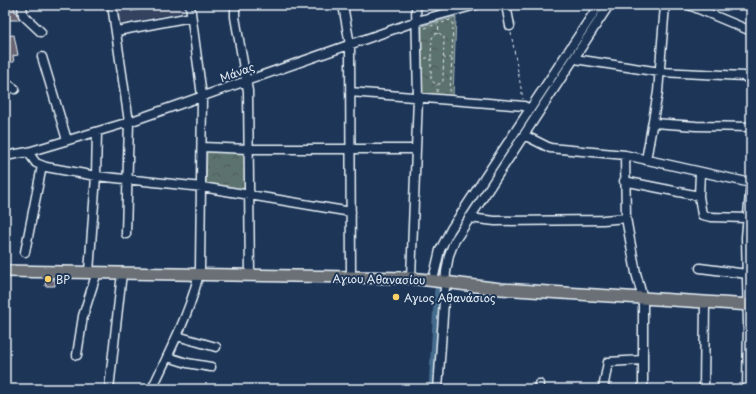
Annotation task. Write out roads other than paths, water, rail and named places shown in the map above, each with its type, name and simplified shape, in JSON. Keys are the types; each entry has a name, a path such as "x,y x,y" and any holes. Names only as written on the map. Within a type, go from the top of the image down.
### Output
{"main road":[{"name":"Αγιου Αθανασίου","path":"5,271 411,278 501,289 749,305"}],"street":[{"path":"22,5 23,15 41,32"},
{"path":"112,5 117,31 129,122 129,178 126,234"},
{"path":"152,389 177,336 199,274 203,147 202,96 190,5"},
{"path":"235,5 235,16 247,80 250,276"},
{"path":"343,5 350,45 351,278"},
{"path":"411,278 418,98 416,5"},
{"name":"Μάνας","path":"5,156 28,152 129,122 417,21 438,19 476,5"},
{"path":"506,5 510,26"},
{"path":"433,280 440,250 451,229 527,108 599,5"},
{"path":"438,389 445,282 451,248 469,218 610,5"},
{"path":"646,160 654,123 660,72 665,5"},
{"path":"689,5 751,31"},
{"path":"117,31 191,17"},
{"path":"42,57 67,140"},
{"path":"574,59 660,72 744,76 751,81"},
{"path":"5,82 15,89"},
{"path":"350,92 527,108"},
{"path":"654,123 751,127"},
{"path":"77,355 83,316 93,272 97,132"},
{"path":"524,135 550,148 625,155 751,183 747,218 747,274 749,305 747,389"},
{"path":"203,147 350,150 415,149"},
{"path":"28,152 36,163 42,166 96,176 129,178 202,187 351,212"},
{"path":"625,155 624,181 626,218 636,273 643,299 643,389"},
{"path":"25,252 42,166"},
{"path":"700,172 699,196 701,213 704,216 747,218"},
{"path":"624,181 699,196"},
{"path":"469,218 495,221 603,220 626,218"},
{"path":"700,268 747,274"},
{"path":"110,389 122,273"},
{"path":"704,389 705,302"},
{"path":"177,336 216,348"},
{"path":"168,356 187,363 211,367"},
{"path":"603,389 608,362 643,360"}],"waterway":[{"path":"432,389 438,287"}],"place":[{"name":"BP","path":"48,279"},
{"name":"Αγιος Αθανάσιος","path":"396,297"}]}
